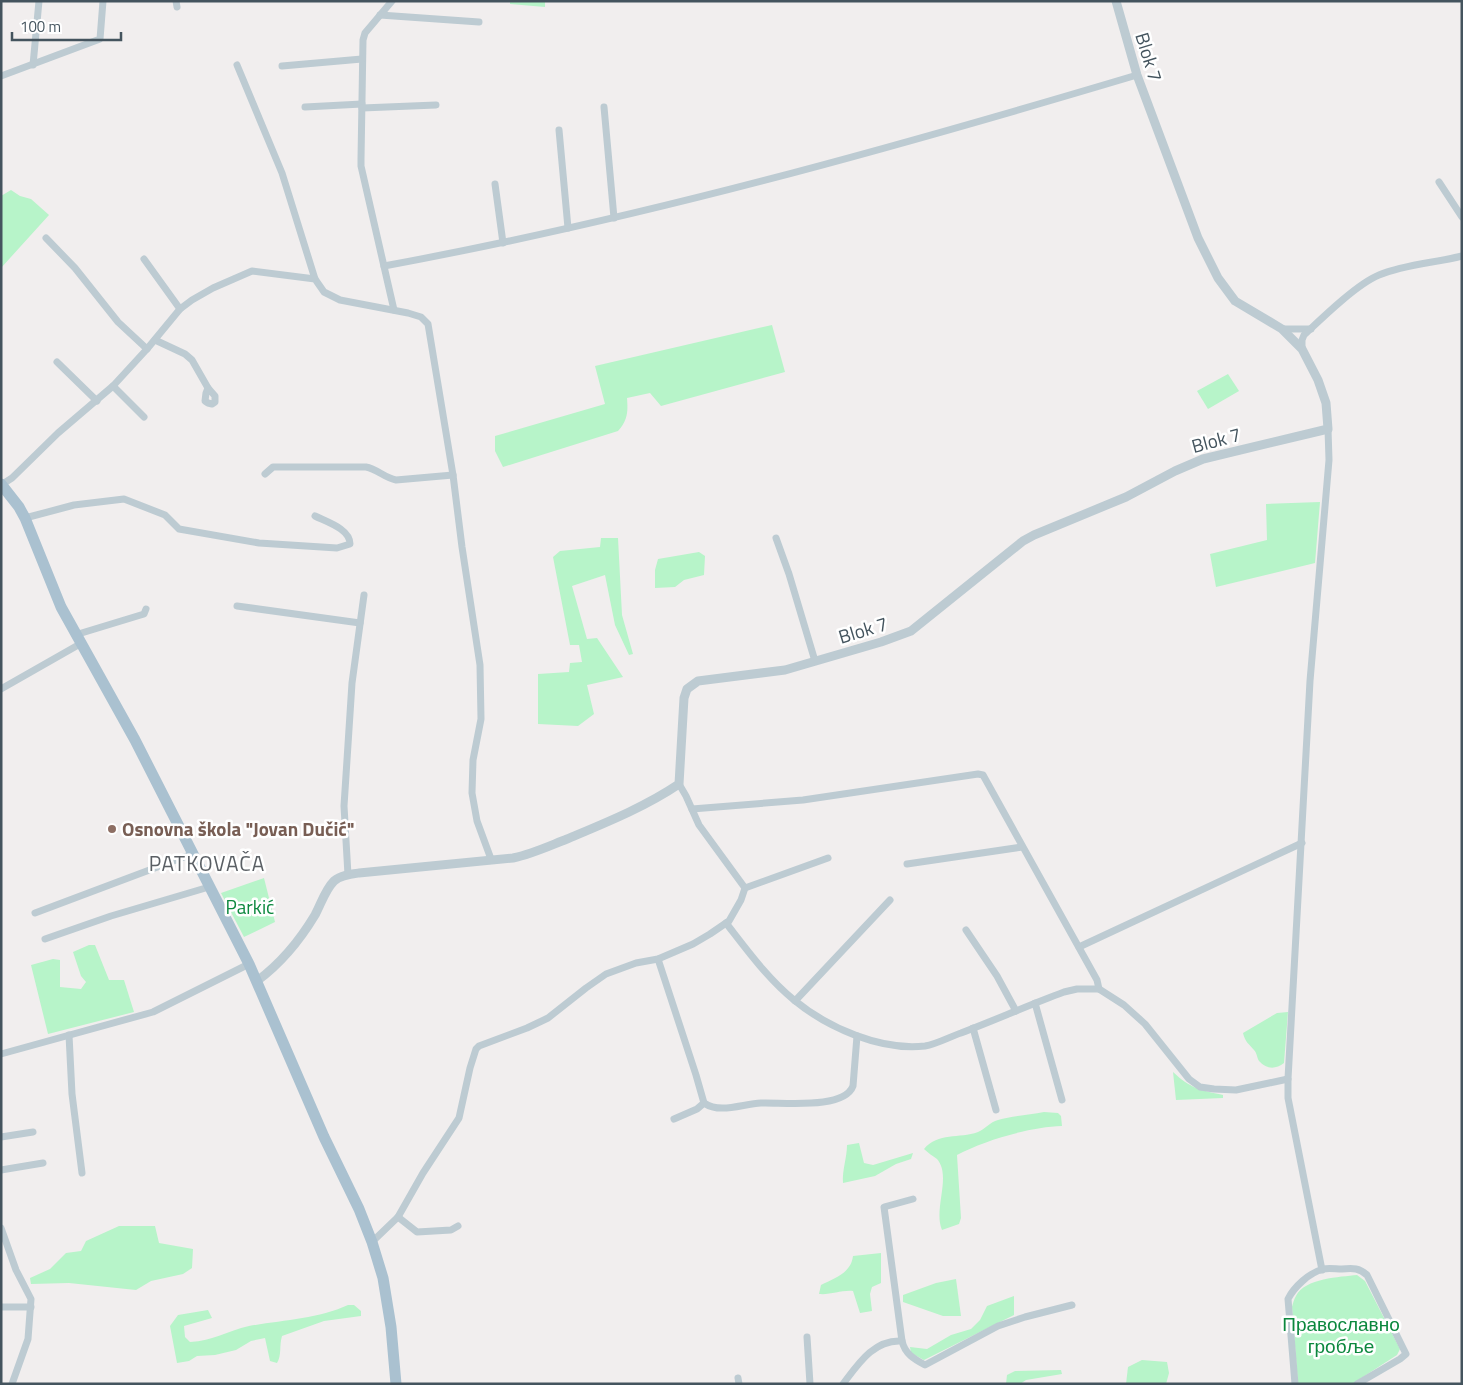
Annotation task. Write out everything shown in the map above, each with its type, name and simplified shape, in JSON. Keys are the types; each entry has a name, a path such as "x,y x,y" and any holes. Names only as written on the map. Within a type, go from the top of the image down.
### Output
{"main road":[{"path":"1,485 19,507 25,518 61,607 135,740 257,982 324,1137 360,1210 372,1242 382,1278 391,1327 396,1384"}],"street":[{"path":"33,65 39,1"},
{"path":"1,76 100,39 103,1"},
{"path":"392,1 365,33 362,59 361,166 394,310"},
{"name":"Blok 7","path":"679,784 684,698 687,689 698,681 785,670 912,631 1029,538 1045,530 1126,497 1203,459 1328,429 1326,403 1318,380 1302,349 1282,329 1235,301 1218,278 1198,238 1137,75 1116,1"},
{"path":"380,15 479,22"},
{"path":"282,66 362,59"},
{"path":"237,65 282,173 315,280 324,292 340,300 421,317 428,324 454,475 462,547 480,665 481,719 473,760 472,793 477,821 491,859"},
{"path":"384,266 503,243 693,200 922,138 1137,75"},
{"path":"306,107 436,105"},
{"path":"604,107 614,218"},
{"path":"559,130 568,228"},
{"path":"1440,182 1462,217"},
{"path":"495,184 503,243"},
{"path":"46,238 75,268 118,322 147,349"},
{"path":"1302,349 1304,335 1364,283 1378,275 1398,268 1462,256"},
{"path":"144,258 180,309"},
{"path":"1,485 12,478 58,433 113,386 180,309 192,300 213,288 252,271 315,280"},
{"path":"1282,329 1311,328"},
{"path":"155,340 192,360 208,388"},
{"path":"57,362 97,401"},
{"path":"113,386 144,417"},
{"path":"1322,1270 1288,1098 1288,1079 1310,681 1329,460 1328,429"},
{"path":"265,474 273,468 279,467 366,467 396,480 454,475"},
{"path":"25,518 74,505 124,499 165,515 179,529 259,543 337,548 350,544 350,539 346,533 315,516"},
{"path":"776,538 789,574 815,661"},
{"path":"348,875 344,806 352,683 364,595"},
{"path":"238,606 360,623"},
{"path":"1,689 78,640 144,614 146,609"},
{"path":"692,809 803,800 978,774 983,775 1097,980 1099,989"},
{"path":"257,982 284,957 314,917 334,882 339,877 527,855 598,826 668,792 679,784 700,825 746,888"},
{"path":"1079,947 1302,843"},
{"path":"907,864 1022,847"},
{"path":"34,913 192,854"},
{"path":"372,1242 398,1217 421,1176 459,1118 470,1068 476,1049 479,1046 548,1018 606,974 636,963 658,959 693,944 726,923 741,900 746,888 828,858"},
{"path":"45,939 111,916 209,887"},
{"path":"795,1001 890,900"},
{"path":"726,923 767,974 795,1001 832,1024 857,1036 877,1042 895,1045 926,1046 1064,992 1078,989 1099,989 1124,1005 1145,1024 1188,1079 1200,1087 1236,1090 1288,1079"},
{"path":"966,930 997,976 1016,1010"},
{"path":"658,959 704,1103 710,1107 717,1109 760,1103 803,1104 844,1096 851,1091 853,1086 857,1036"},
{"path":"1,1054 152,1012 248,964"},
{"path":"1035,1003 1062,1100"},
{"path":"973,1028 996,1110"},
{"path":"69,1035 72,1094 82,1172"},
{"path":"674,1119 697,1109 704,1103"},
{"path":"1,1138 33,1132"},
{"path":"1,1170 43,1163"},
{"path":"914,1199 884,1207 902,1341 904,1349 913,1359 925,1365 998,1326 1025,1316 1072,1305"},
{"path":"398,1217 417,1232 451,1230 458,1226"},
{"path":"1,1228 16,1270 31,1299 28,1339 12,1384"},
{"path":"1296,1384 1288,1299 1292,1290 1322,1270 1352,1267 1360,1269 1367,1275 1406,1354 1357,1384"},
{"path":"1,1307 31,1307"},
{"path":"808,1337 810,1384"},
{"path":"843,1384 867,1354 881,1344 894,1340 902,1341"}],"green space":[{"path":"510,1 545,1 545,7 510,4"},
{"path":"11,190 20,196 31,199 49,215 1,268 1,196"},
{"path":"772,325 785,372 661,406 650,393 627,398 627,415 618,431 503,467 495,451 495,436 605,404 595,366"},
{"path":"1228,374 1239,391 1208,409 1197,391"},
{"path":"1320,502 1315,563 1216,587 1210,554 1267,540 1266,504"},
{"path":"601,538 618,538 622,615 633,654 629,655 615,625 605,575 572,586 587,639 597,638 623,677 587,685 594,714 578,726 538,724 538,674 569,672 570,663 582,662 579,645 570,645 553,557 560,551 600,547"},
{"path":"699,552 705,556 704,575 684,580 675,587 655,588 655,570 658,559"},
{"name":"Parkić","path":"264,878 275,922 244,937 221,893"},
{"path":"89,945 95,945 109,980 124,980 134,1012 48,1034 31,965 53,959 60,960 60,987 81,989 86,982 81,976 73,952"},
{"path":"1288,1012 1284,1063 1275,1067 1265,1066 1259,1061 1243,1033 1277,1013"},
{"path":"1173,1072 1190,1085 1223,1095 1223,1098 1176,1100"},
{"path":"1044,1112 1058,1113 1061,1116 1062,1126 1008,1135 968,1149 957,1155 961,1218 959,1224 942,1230 940,1212 943,1174 937,1159 924,1149 936,1140 978,1132 998,1120"},
{"path":"859,1143 864,1163 873,1165 913,1153 911,1159 896,1164 875,1176 843,1183 847,1145"},
{"path":"119,1226 155,1226 159,1243 193,1249 192,1268 183,1274 151,1281 136,1290 69,1283 31,1284 30,1278 50,1269 66,1253 81,1251 86,1241"},
{"path":"881,1253 881,1283 872,1287 870,1294 872,1311 860,1313 853,1291 819,1294 821,1285 846,1271 852,1262 853,1256"},
{"name":"Православно гробље","path":"1357,1275 1365,1281 1400,1349 1397,1355 1352,1384 1298,1384 1292,1307 1295,1297 1307,1285 1315,1282"},
{"path":"956,1279 961,1316 943,1316 903,1302 903,1295 936,1283"},
{"path":"1014,1296 1014,1315 924,1360 911,1353 910,1347 927,1349 951,1335 971,1329 980,1320 987,1306"},
{"path":"348,1305 354,1305 361,1311 361,1316 324,1321 282,1336 277,1363 270,1361 265,1338 251,1341 236,1350 215,1355 197,1356 189,1361 177,1363 170,1326 178,1315 208,1310 212,1318 184,1326 185,1337 190,1342 206,1340 249,1326 300,1319"},
{"path":"1142,1360 1167,1362 1169,1373 1166,1384 1126,1384 1128,1367"},
{"path":"1061,1370 1062,1374 1026,1380 1020,1384 1006,1384 1007,1375 1015,1371"}],"place":[{"name":"Osnovna škola \"Jovan Dučić\"","path":"112,829"}],"district":[{"name":"PATKOVAČA","path":"207,864"}]}
